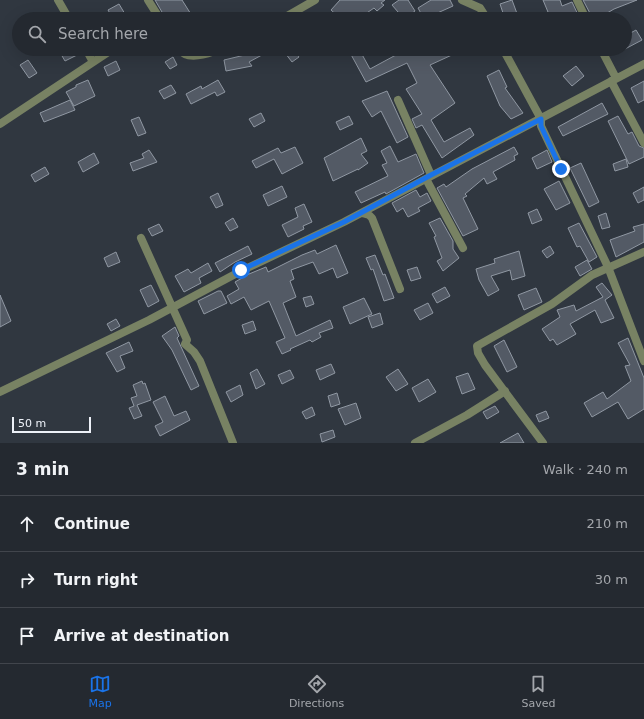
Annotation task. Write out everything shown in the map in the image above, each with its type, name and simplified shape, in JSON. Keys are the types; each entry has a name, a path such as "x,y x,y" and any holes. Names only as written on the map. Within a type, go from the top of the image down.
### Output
{"street":[{"path":"58,0 65,12"},
{"path":"148,0 156,12"},
{"path":"294,12 315,0"},
{"path":"462,0 480,8 483,12"},
{"path":"577,0 583,12"},
{"path":"90,56 93,62"},
{"path":"0,124 102,56"},
{"path":"507,56 541,119 541,126 608,267 644,360"},
{"path":"604,56 644,143"},
{"path":"0,392 172,307 241,270 362,213 644,64"},
{"path":"398,100 428,177 463,248"},
{"path":"362,213 369,215 372,218 400,289"},
{"path":"141,238 187,340 185,344 194,352 200,361 233,443"},
{"path":"544,443 485,365 478,353 478,346 528,319 552,304 592,275 644,252"},
{"path":"414,443 428,440 505,391"}],"building":[{"path":"155,0 182,0 190,12 162,12"},
{"path":"340,0 385,0 381,3 384,5 377,11 374,8 368,12 333,12 331,10"},
{"path":"399,0 408,0 415,11 398,12 392,5"},
{"path":"431,0 450,0 453,6 440,12 420,12 418,8"},
{"path":"512,0 516,12 503,12 500,4"},
{"path":"543,0 560,0 562,6 572,2 577,12 548,12"},
{"path":"583,0 637,0 609,12 589,12"},
{"path":"119,4 124,12 109,12 108,10"},
{"path":"636,30 642,40 632,45 632,32"},
{"path":"62,56 75,56 65,61"},
{"path":"241,56 260,56 249,62 252,66 226,71 224,60"},
{"path":"287,56 298,56 299,57 292,62"},
{"path":"352,56 363,56 370,69 394,56 450,56 430,65 455,103 431,120 444,142 470,128 474,135 442,158 422,125 416,128 412,119 422,114 406,89 417,83 407,63 366,82"},
{"path":"173,57 177,65 170,69 165,62"},
{"path":"28,60 37,73 29,78 20,65"},
{"path":"116,61 120,70 108,76 104,67"},
{"path":"576,66 584,76 572,86 563,76"},
{"path":"499,70 507,87 505,88 523,113 511,119 500,106 487,76"},
{"path":"88,80 95,96 74,106 66,92 76,87 76,85"},
{"path":"218,80 225,92 217,96 215,92 191,104 186,94 201,86 202,89"},
{"path":"644,81 644,100 638,103 631,88"},
{"path":"171,85 176,93 164,99 159,91"},
{"path":"387,91 408,137 397,143 381,111 372,117 362,101"},
{"path":"70,100 75,110 44,122 40,113"},
{"path":"602,103 608,114 563,136 558,127"},
{"path":"261,113 265,121 254,127 249,119"},
{"path":"349,116 353,124 340,130 336,122"},
{"path":"618,116 628,134 632,132 639,146 644,148 644,157 629,164 608,121"},
{"path":"139,117 146,133 138,136 131,120"},
{"path":"361,138 367,151 361,154 368,163 358,170 333,181 324,158"},
{"path":"390,146 398,162 416,154 424,173 386,194 385,192 361,203 355,192 388,176 382,165 387,163 381,151"},
{"path":"295,147 303,163 282,174 274,159 256,168 252,161 278,148 281,153"},
{"path":"514,147 518,154 514,156 515,160 493,172 497,179 487,184 484,178 465,194 467,196 463,198 478,229 463,236 437,188 444,184 446,187 472,169"},
{"path":"149,150 157,162 133,171 130,163 144,158 142,154"},
{"path":"547,150 552,162 537,169 532,158"},
{"path":"94,153 99,163 83,172 78,162"},
{"path":"626,159 628,167 615,171 613,164"},
{"path":"581,163 599,202 589,207 570,168"},
{"path":"45,167 49,174 35,182 31,175"},
{"path":"559,181 570,203 556,210 544,189"},
{"path":"282,186 287,197 268,206 263,195"},
{"path":"644,187 644,200 638,203 633,193"},
{"path":"416,190 420,197 427,193 431,201 418,208 420,211 408,217 403,208 397,212 392,203"},
{"path":"218,193 223,205 216,208 210,197"},
{"path":"304,204 312,222 303,226 304,229 288,237 282,225 298,217 295,208"},
{"path":"537,209 542,220 532,224 528,213"},
{"path":"606,213 610,227 602,229 598,216"},
{"path":"233,218 238,227 230,231 225,223"},
{"path":"440,218 453,241 453,249 459,258 443,271 437,261 442,258 434,237 436,236 429,223"},
{"path":"579,223 597,257 589,262 580,246 577,247 568,228"},
{"path":"159,224 163,231 152,236 148,229"},
{"path":"644,224 644,242 616,257 610,240 635,231 633,227"},
{"path":"336,245 348,273 337,278 333,268 319,274 313,262 291,270 294,279 290,281 296,297 283,303 296,336 330,320 333,328 319,333 321,337 312,342 310,340 282,354 276,342 285,338 269,301 251,310 244,297 231,304 227,296 239,289 235,282 249,274 266,267 268,272 302,255 315,250 317,254"},
{"path":"248,246 252,254 235,262 220,272 215,263"},
{"path":"550,246 554,253 547,258 542,251"},
{"path":"519,251 525,276 512,280 510,270 491,276 499,290 488,296 479,280 476,269 495,263 494,259"},
{"path":"116,252 120,262 108,267 104,258"},
{"path":"375,255 383,275 385,274 394,298 384,301 373,269 371,270 366,258"},
{"path":"587,260 592,269 580,276 575,267"},
{"path":"208,263 212,271 199,278 201,283 184,292 175,276 188,269 191,273"},
{"path":"417,267 421,278 411,281 407,270"},
{"path":"602,283 612,295 605,300 614,318 601,323 595,310 570,324 576,334 557,345 553,339 550,341 542,329 560,317 557,310 574,305 576,311 603,297 596,287"},
{"path":"151,285 159,301 148,307 140,290"},
{"path":"445,287 450,296 437,303 432,294"},
{"path":"536,288 542,302 524,310 518,295"},
{"path":"221,291 227,303 204,314 198,301"},
{"path":"0,295 11,321 0,327"},
{"path":"311,296 314,304 306,307 303,298"},
{"path":"364,298 372,314 350,324 343,307"},
{"path":"428,303 433,313 420,320 414,310"},
{"path":"380,313 383,324 372,328 368,317"},
{"path":"116,319 120,326 111,331 107,324"},
{"path":"253,321 256,330 245,334 242,325"},
{"path":"175,327 179,336 177,338 199,386 191,390 172,350 162,336"},
{"path":"628,338 644,378 644,409 628,419 618,402 592,417 584,403 603,392 607,399 631,381 625,366 630,365 618,343"},
{"path":"504,340 517,367 507,372 494,346"},
{"path":"129,342 133,351 120,356 125,368 117,372 106,353"},
{"path":"331,364 335,373 320,380 316,370"},
{"path":"257,369 265,384 256,389 250,373"},
{"path":"398,369 408,384 396,391 386,377"},
{"path":"290,370 294,378 282,384 278,375"},
{"path":"468,373 475,389 462,394 456,377"},
{"path":"428,379 436,392 419,402 412,388"},
{"path":"142,381 143,384 145,383 151,400 137,405 142,416 134,419 129,408 134,406 131,398 137,396 133,385"},
{"path":"240,385 243,395 231,402 226,392"},
{"path":"337,393 340,404 331,407 328,396"},
{"path":"165,396 174,416 186,411 190,420 160,436 155,426 163,422 153,402"},
{"path":"356,403 361,418 345,425 338,409"},
{"path":"495,406 499,412 487,419 483,412"},
{"path":"312,407 315,415 306,419 302,412"},
{"path":"546,411 549,418 539,422 536,415"},
{"path":"333,430 335,437 322,442 320,434"},
{"path":"518,433 524,443 500,443"}],"route":[{"path":"241,270 344,222 431,175 541,119 541,126 561,169"}]}
